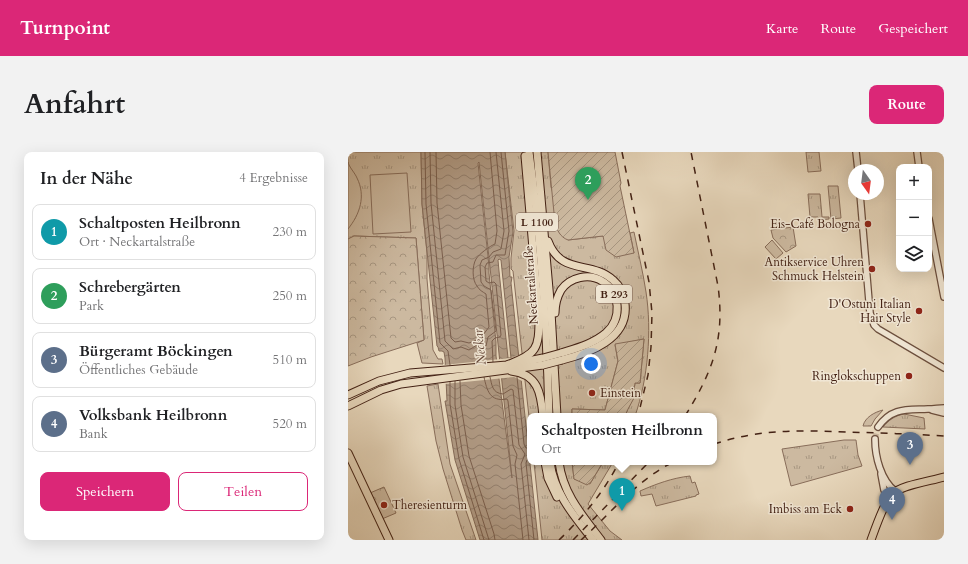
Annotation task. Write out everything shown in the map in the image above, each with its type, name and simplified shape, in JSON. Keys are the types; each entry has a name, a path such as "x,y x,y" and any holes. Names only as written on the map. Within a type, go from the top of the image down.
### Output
{"main road":[{"name":"Neckartalstraße","path":"507,368 524,363 537,345 539,335 539,318 525,152"},
{"name":"Neckartalstraße","path":"529,152 541,271 546,337 549,413"},
{"name":"Neckartalstraße","path":"536,152 553,339 557,413"},
{"path":"544,227 548,242 556,255 568,264 597,271 608,276 617,284 624,299 624,318 620,327 613,336 595,349 562,357"},
{"name":"B 293","path":"524,363 562,357 592,342 607,332 617,316 618,305 613,292 608,285 602,280 586,277 566,284 559,294 556,303 553,339"},
{"path":"348,395 379,380 410,373 431,375 507,368 526,375 533,381 540,392 542,413"},
{"path":"348,411 353,407 351,404 389,387 431,375"},
{"path":"348,453 389,540"},
{"path":"546,465 551,487 565,508 599,539"},
{"path":"551,465 556,486 575,518"},
{"path":"560,465 562,479 568,495 599,539"},
{"path":"871,540 892,495 908,486 944,477"}],"street":[{"path":"856,152 857,164"},
{"path":"917,152 919,164"},
{"path":"860,200 870,316 874,325 878,329 944,368"},
{"path":"932,235 944,297"},
{"path":"878,427 891,414 908,410 944,408"},
{"path":"928,409 944,413"},
{"path":"875,439 883,488 892,495"}],"green space":[{"path":"348,152 421,152 422,204 427,253 427,279 433,350 438,359 442,359 443,364 422,363 417,343 424,340 416,238 354,236 348,239"},
{"path":"505,152 548,152 551,187 568,240 603,236 634,253 630,233 634,232 646,292 649,323 646,371 636,413 626,413 637,391 634,390 635,383 640,383 644,339 615,345 618,361 605,410 572,409 572,413 529,413 513,271 511,269 514,231"},
{"path":"548,152 615,152 621,183 620,186 634,253 616,257 606,250 603,236 568,240 561,235 555,223"},
{"path":"806,152 819,152 821,171 808,172"},
{"path":"348,162 360,185 361,198 356,217 348,229"},
{"path":"407,173 411,232 373,234 370,175"},
{"path":"828,186 838,186 841,218 831,219"},
{"path":"808,194 820,194 822,217 829,217 829,219 818,220 818,217 810,217"},
{"path":"793,227 796,246 786,252 773,238 771,230"},
{"path":"354,236 416,238 424,340 348,366 348,239"},
{"path":"772,240 783,253 776,259 765,247"},
{"path":"644,339 640,383 635,383 634,390 637,391 626,413 572,413 572,409 605,410 618,361 615,344"},
{"path":"438,384 450,464 476,540 466,540 443,469 436,441 427,386"},
{"path":"883,410 871,426 863,426 871,415"},
{"path":"904,414 924,418 925,429 883,427 887,422"},
{"path":"844,440 856,440 858,455 862,466 791,486 782,449"},
{"path":"534,465 572,465 574,479 590,484 601,465 611,465 588,504 610,531 622,540 542,540"},
{"path":"572,465 601,465 591,482 587,485 574,479"},
{"path":"690,476 692,483 695,482 699,494 696,496 656,506 652,494 641,496 640,491 646,488 670,480"},
{"path":"384,487 396,513 382,519 370,493"}],"water":[{"name":"Neckar","path":"421,152 505,152 513,232 509,257 510,277 512,277 511,283 527,435 527,465 530,465 538,540 480,540 455,460 445,401 447,401 445,358 444,352 439,351 437,346 422,204","holes":["479,162 512,478 496,356 496,342","498,260 501,260 511,358 508,358 499,271"]}],"pier":[{"path":"521,354 524,382 514,377 444,384 444,365 511,358"}],"tunnel":[{"path":"875,439 878,427"}],"railway":[{"path":"622,152 649,282 652,313 648,375 639,413"},
{"path":"687,413 710,369 715,354 720,322 718,286 691,152"},
{"path":"717,443 764,433 796,431 944,436"},
{"path":"559,540 592,504 607,484 617,465"},
{"path":"573,540 646,465"},
{"path":"581,540 647,478 668,465"}],"place":[{"name":"Schrebergärten","path":"588,200"},
{"name":"Eis-Café Bologna","path":"868,224"},
{"name":"Antikservice Uhren Schmuck Helstein","path":"872,269"},
{"name":"D'Ostuni Italian Hair Style","path":"919,311"},
{"name":"Ringlokschuppen","path":"909,376"},
{"name":"Einstein","path":"592,393"},
{"name":"Bürgeramt Böckingen","path":"910,465"},
{"name":"Theresienturm","path":"384,505"},
{"name":"Imbiss am Eck","path":"850,509"},
{"name":"Schaltposten Heilbronn","path":"622,511"},
{"name":"Volksbank Heilbronn","path":"892,520"}]}
